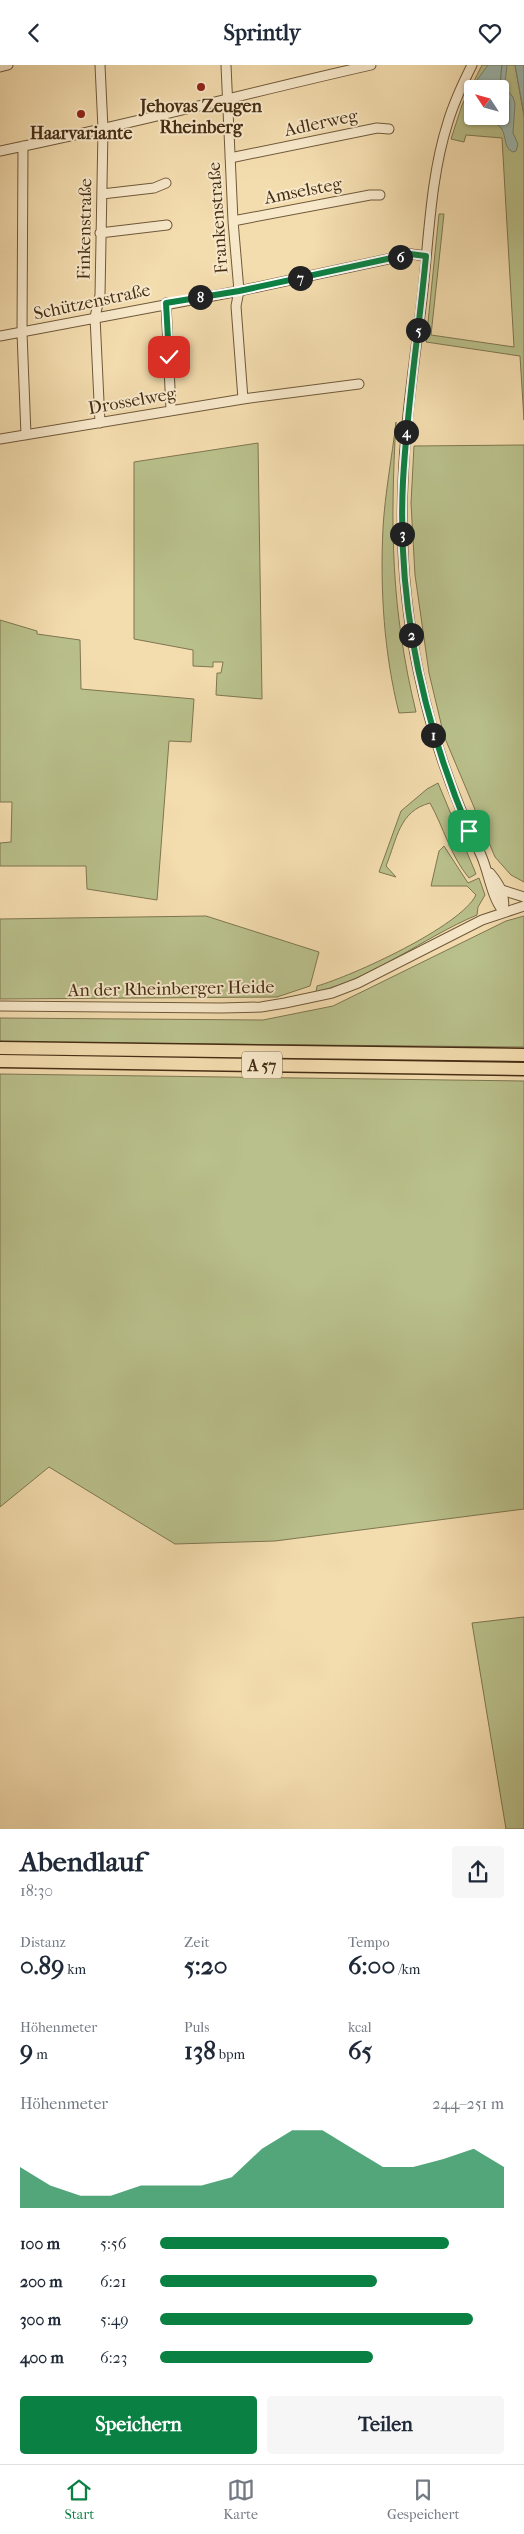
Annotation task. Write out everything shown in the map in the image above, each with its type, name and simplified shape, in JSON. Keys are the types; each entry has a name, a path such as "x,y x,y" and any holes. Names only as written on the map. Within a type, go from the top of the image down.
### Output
{"highway":[{"name":"A 57","path":"0,1048 524,1055"},
{"name":"A 57","path":"0,1061 524,1069"}],"street":[{"path":"0,67 8,65"},
{"name":"Finkenstraße","path":"100,65 104,129 100,295 95,317 100,423"},
{"name":"Frankenstraße","path":"226,65 232,221 239,291 236,306 243,399"},
{"path":"0,151 104,129 226,98 371,65"},
{"path":"472,65 448,121 440,153 426,256 404,456 402,516 404,577 415,660 436,742 458,805 488,870 502,890 505,901 503,911"},
{"name":"Adlerweg","path":"230,158 377,128 388,129"},
{"path":"23,146 22,333 26,435"},
{"path":"102,194 154,188 166,183"},
{"name":"Amselsteg","path":"232,221 370,195 380,195"},
{"path":"100,233 167,225"},
{"name":"Schützenstraße","path":"0,336 166,303 239,291 410,254 426,256"},
{"path":"166,303 171,410"},
{"name":"Drosselweg","path":"0,439 171,410 358,384"},
{"path":"488,870 495,897 503,911"},
{"path":"502,890 524,897"},
{"name":"An der Rheinberger Heide","path":"0,1006 220,1008 284,1003 332,993 358,983 438,941 503,911 524,906"}],"green space":[{"path":"482,65 515,65 524,116 524,420 520,356 426,342 439,214 444,214 431,335 514,347 502,138 466,135 464,142 451,139 464,101 464,125 509,125 509,80 474,80"},
{"path":"396,422 393,497 394,568 401,638 416,712 399,713 384,621 382,575 384,515"},
{"path":"258,443 262,699 216,695 217,673 221,673 223,662 213,662 213,667 193,666 193,650 134,639 134,462"},
{"path":"524,445 524,882 511,875 495,857 444,736 429,673 415,575 411,503 414,446"},
{"path":"0,620 37,631 37,634 80,640 81,689 194,699 191,742 169,741 157,900 87,889 86,866 0,866 0,843 11,842 12,802 0,802"},
{"path":"438,783 476,874 469,878 462,869 430,803 412,812 405,819 401,827 386,866 396,877 379,872 401,811 427,789"},
{"path":"444,846 468,883 479,878 485,895 478,907 477,915 457,924 378,968 338,986 316,992 317,986 333,981 404,949 428,935 466,908 476,895 467,886 431,886 439,851"},
{"path":"206,916 319,952 310,986 277,997 0,999 0,919"},
{"path":"524,916 524,1047 0,1042 0,1018 263,1020 333,1006 506,921"},
{"path":"0,1074 524,1081 524,1509 275,1541 175,1544 49,1467 0,1507"},
{"path":"524,1617 524,1829 506,1829 472,1623"}],"water":[{"path":"488,65 507,65 505,80 477,80"},
{"path":"515,65 524,65 524,114"},
{"path":"509,92 515,104 513,133 518,144 516,151 513,152 507,147 501,128 498,125 509,125"}],"place":[{"name":"Jehovas Zeugen Rheinberg","path":"201,87"},
{"name":"Haarvariante","path":"81,114"}],"route":[{"path":"169,357 166,303 239,291 410,254 426,256 405,447 402,516 404,577 415,660 427,712 446,773 469,831"}]}
